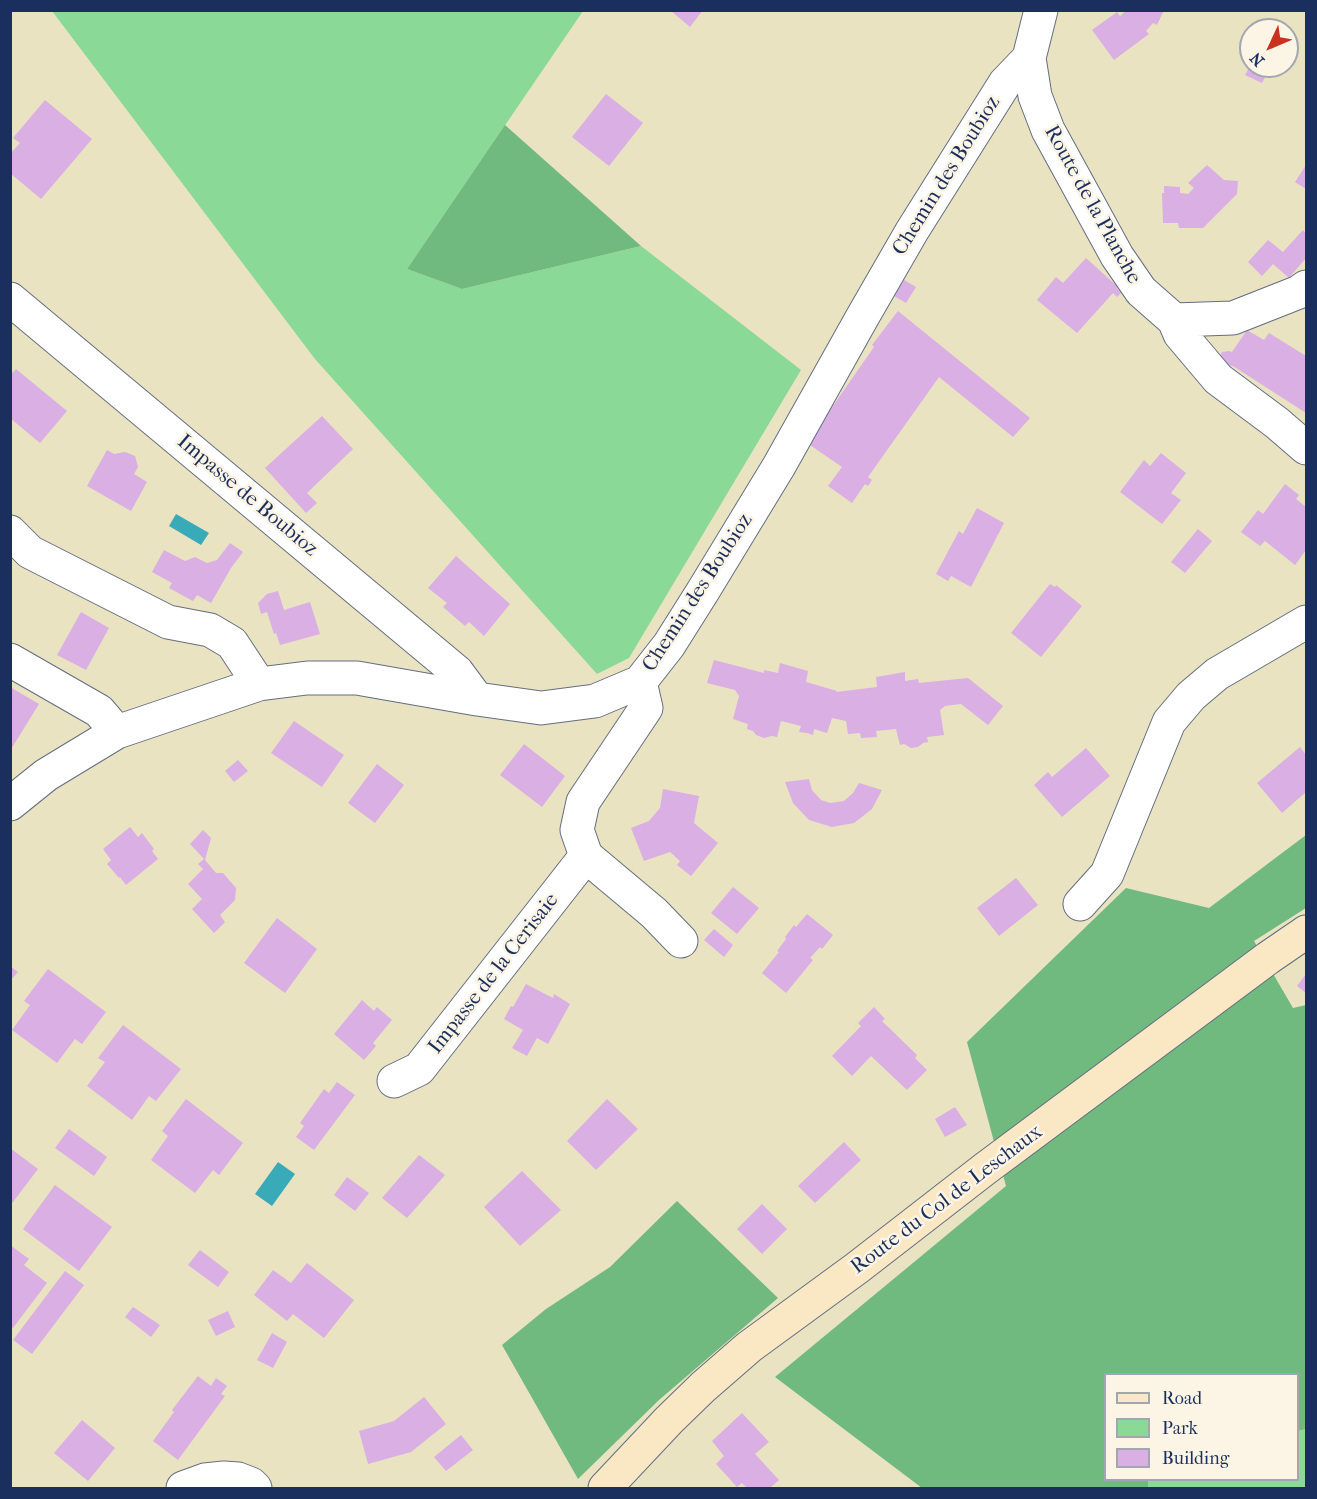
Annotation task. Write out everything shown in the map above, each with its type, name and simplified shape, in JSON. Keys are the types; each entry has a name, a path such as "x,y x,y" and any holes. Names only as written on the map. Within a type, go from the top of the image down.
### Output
{"main road":[{"name":"Route du Col de Leschaux","path":"605,1488 669,1420 749,1347 857,1268 995,1161 1306,932"}],"street":[{"name":"Route de la Planche","path":"1041,10 1029,58 1035,96 1048,129 1117,255 1141,291 1174,320 1180,334 1218,379 1306,448"},
{"name":"Chemin des Boubioz","path":"10,804 46,775 117,732 259,684 307,678 357,678 541,708 596,700 640,682 669,645 756,504 863,316 974,132 1005,83 1029,58"},
{"path":"1174,320 1233,318 1299,292 1306,287"},
{"name":"Impasse de Boubioz","path":"10,299 457,672 477,699"},
{"path":"10,532 30,552 168,622 210,630 232,643 259,684"},
{"path":"1080,904 1107,874 1169,722 1191,696 1217,674 1306,622"},
{"path":"10,660 99,711 117,732"},
{"path":"640,682 646,708 583,802 577,830 586,856 654,913 681,941"},
{"name":"Impasse de la Cerisaie","path":"394,1081 419,1069 586,856"},
{"path":"183,1488 204,1480 224,1478 238,1479 255,1488"}],"green space":[{"path":"52,11 583,11 407,269 462,289 641,246 801,370 629,658 597,674 315,359"},
{"path":"505,125 641,246 462,289 407,269"},
{"path":"1306,835 1306,908 1254,941 1293,1008 1306,1005 1306,1429 1299,1431 1299,1373 1104,1373 1104,1481 1148,1481 1148,1488 922,1488 775,1377 1006,1186 967,1042 1126,888 1209,908"},
{"path":"677,1201 778,1298 659,1400 578,1479 502,1345 546,1309 610,1267"},
{"path":"1306,1429 1306,1488 1148,1488 1148,1481 1299,1481 1299,1431"}],"water":[{"path":"176,514 209,533 201,545 169,526"},
{"path":"278,1162 295,1174 272,1206 255,1194"}],"building":[{"path":"670,10 703,10 690,27"},
{"path":"1127,10 1164,10 1157,25 1153,23 1146,31 1149,34 1114,60 1092,30 1117,12 1120,16"},
{"path":"1251,78 1265,78 1262,83"},
{"path":"606,94 643,123 609,166 572,137"},
{"path":"45,100 92,139 41,199 10,173 10,154 20,143 13,138"},
{"path":"1207,165 1224,180 1238,181 1237,194 1203,228 1179,228 1178,223 1163,223 1162,193 1164,193 1164,186 1180,187 1180,193 1188,194 1194,188 1188,183"},
{"path":"1306,165 1306,189 1295,182"},
{"path":"1303,230 1306,234 1306,258 1289,278 1273,264 1262,276 1248,262 1268,240 1283,252"},
{"path":"1086,258 1118,287 1121,293 1117,297 1113,293 1077,333 1037,300 1056,277 1063,283"},
{"path":"904,280 916,287 906,303 894,296"},
{"path":"898,311 1030,418 1013,437 939,377 868,477 872,480 868,486 865,484 852,503 828,486 842,467 807,443 874,347 872,345"},
{"path":"1247,330 1264,340 1269,333 1306,356 1306,413 1233,366 1220,365 1218,359 1222,352 1232,352"},
{"path":"16,369 67,411 40,443 10,418 10,375"},
{"path":"322,416 353,449 307,493 317,503 306,513 265,468"},
{"path":"107,450 114,454 125,452 135,456 138,467 134,474 147,482 131,511 87,486"},
{"path":"1161,453 1186,473 1171,493 1181,500 1162,524 1120,492 1144,460 1150,466"},
{"path":"1285,484 1299,495 1296,499 1306,507 1306,550 1295,565 1265,541 1260,546 1241,532 1258,510 1263,514"},
{"path":"977,508 1004,523 971,587 951,576 948,581 936,574 959,531 963,534"},
{"path":"1198,529 1212,541 1185,573 1171,562"},
{"path":"230,543 243,552 211,603 197,595 193,601 169,588 172,583 152,572 164,550 185,561 195,557 207,563 217,560"},
{"path":"456,556 510,604 484,636 469,622 465,626 443,607 447,603 428,588"},
{"path":"1050,584 1055,587 1056,585 1082,606 1041,657 1011,633"},
{"path":"278,591 284,610 310,602 320,634 280,645 267,612 261,614 258,603 267,594"},
{"path":"81,612 109,628 86,670 57,655"},
{"path":"714,660 764,673 764,670 778,673 780,663 808,671 806,682 836,692 877,687 876,677 905,672 905,681 918,679 919,683 968,678 1003,706 988,725 961,704 945,706 940,710 944,735 927,737 928,742 911,748 904,744 900,745 896,729 876,731 877,737 861,738 860,733 848,734 846,721 832,718 827,733 814,729 813,735 799,732 801,726 781,721 777,737 764,738 747,729 748,724 733,719 739,696 735,690 707,683"},
{"path":"10,687 39,704 10,751"},
{"path":"294,721 344,755 322,787 271,753"},
{"path":"524,744 565,776 542,807 500,775"},
{"path":"1300,747 1306,755 1306,792 1282,813 1257,783"},
{"path":"1086,748 1110,776 1062,817 1034,785 1048,772 1052,777"},
{"path":"238,760 248,771 234,782 225,771"},
{"path":"377,764 404,785 375,823 348,803"},
{"path":"809,779 812,790 821,800 830,803 844,801 859,783 882,790 872,809 854,823 832,827 809,820 793,803 785,782"},
{"path":"663,789 699,796 694,823 718,843 691,876 677,865 680,861 670,852 644,861 631,828 649,821 660,808"},
{"path":"130,827 138,837 142,833 154,849 152,851 158,859 126,885 107,864 111,860 103,849"},
{"path":"203,830 211,838 205,860 216,873 223,873 236,888 235,900 220,915 225,922 214,933 192,909 202,899 188,884 203,869 198,864 204,859 190,844"},
{"path":"1016,878 1038,905 999,936 977,908"},
{"path":"733,887 759,908 737,934 711,913"},
{"path":"807,914 833,935 822,949 820,947 810,958 813,960 786,993 762,973 779,952 777,951 794,925 796,927"},
{"path":"277,918 317,949 285,993 244,963"},
{"path":"714,929 733,945 724,957 704,940"},
{"path":"10,966 18,972 10,981"},
{"path":"48,969 106,1012 82,1044 75,1039 57,1063 12,1030 30,1005 24,1001"},
{"path":"1306,974 1306,993 1297,986"},
{"path":"526,984 553,998 554,994 570,1004 548,1044 537,1038 527,1056 512,1048 523,1030 504,1019"},
{"path":"362,1000 374,1011 377,1007 392,1020 373,1043 376,1046 364,1060 334,1034"},
{"path":"874,1007 885,1019 882,1021 917,1055 915,1058 927,1070 907,1090 871,1056 852,1076 832,1056 861,1026 858,1023"},
{"path":"123,1025 181,1069 156,1101 149,1096 132,1120 87,1086 105,1062 98,1058"},
{"path":"337,1082 355,1095 314,1150 296,1137 304,1126 300,1123 324,1089 329,1093"},
{"path":"186,1099 243,1143 219,1175 213,1170 195,1193 151,1160 168,1136 162,1131"},
{"path":"607,1099 638,1129 596,1170 567,1141"},
{"path":"955,1107 967,1125 945,1137 935,1119"},
{"path":"69,1129 107,1157 94,1176 55,1148"},
{"path":"844,1142 861,1160 815,1203 798,1186"},
{"path":"10,1148 38,1169 10,1206"},
{"path":"419,1155 445,1175 407,1218 382,1198"},
{"path":"522,1171 561,1210 520,1246 484,1207"},
{"path":"347,1177 369,1193 355,1211 334,1195"},
{"path":"55,1185 112,1227 79,1271 23,1229"},
{"path":"762,1204 787,1229 762,1254 737,1229"},
{"path":"10,1245 29,1259 24,1265 47,1283 13,1328 10,1326"},
{"path":"200,1250 229,1272 218,1287 188,1265"},
{"path":"307,1263 354,1300 324,1338 293,1314 287,1321 254,1295 273,1270 291,1283"},
{"path":"65,1271 84,1285 32,1354 13,1340"},
{"path":"133,1307 160,1325 151,1337 125,1317"},
{"path":"228,1311 235,1327 216,1336 208,1320"},
{"path":"272,1333 287,1342 273,1368 257,1360"},
{"path":"198,1376 211,1386 216,1378 227,1386 221,1394 225,1396 178,1460 153,1441 174,1412 172,1410"},
{"path":"424,1397 446,1424 411,1452 368,1464 359,1431 394,1421"},
{"path":"742,1413 769,1442 755,1454 779,1480 770,1488 747,1488 742,1483 737,1487 716,1464 724,1456 712,1441"},
{"path":"82,1420 115,1448 88,1481 54,1453"},
{"path":"461,1435 473,1450 446,1471 434,1457"}]}
